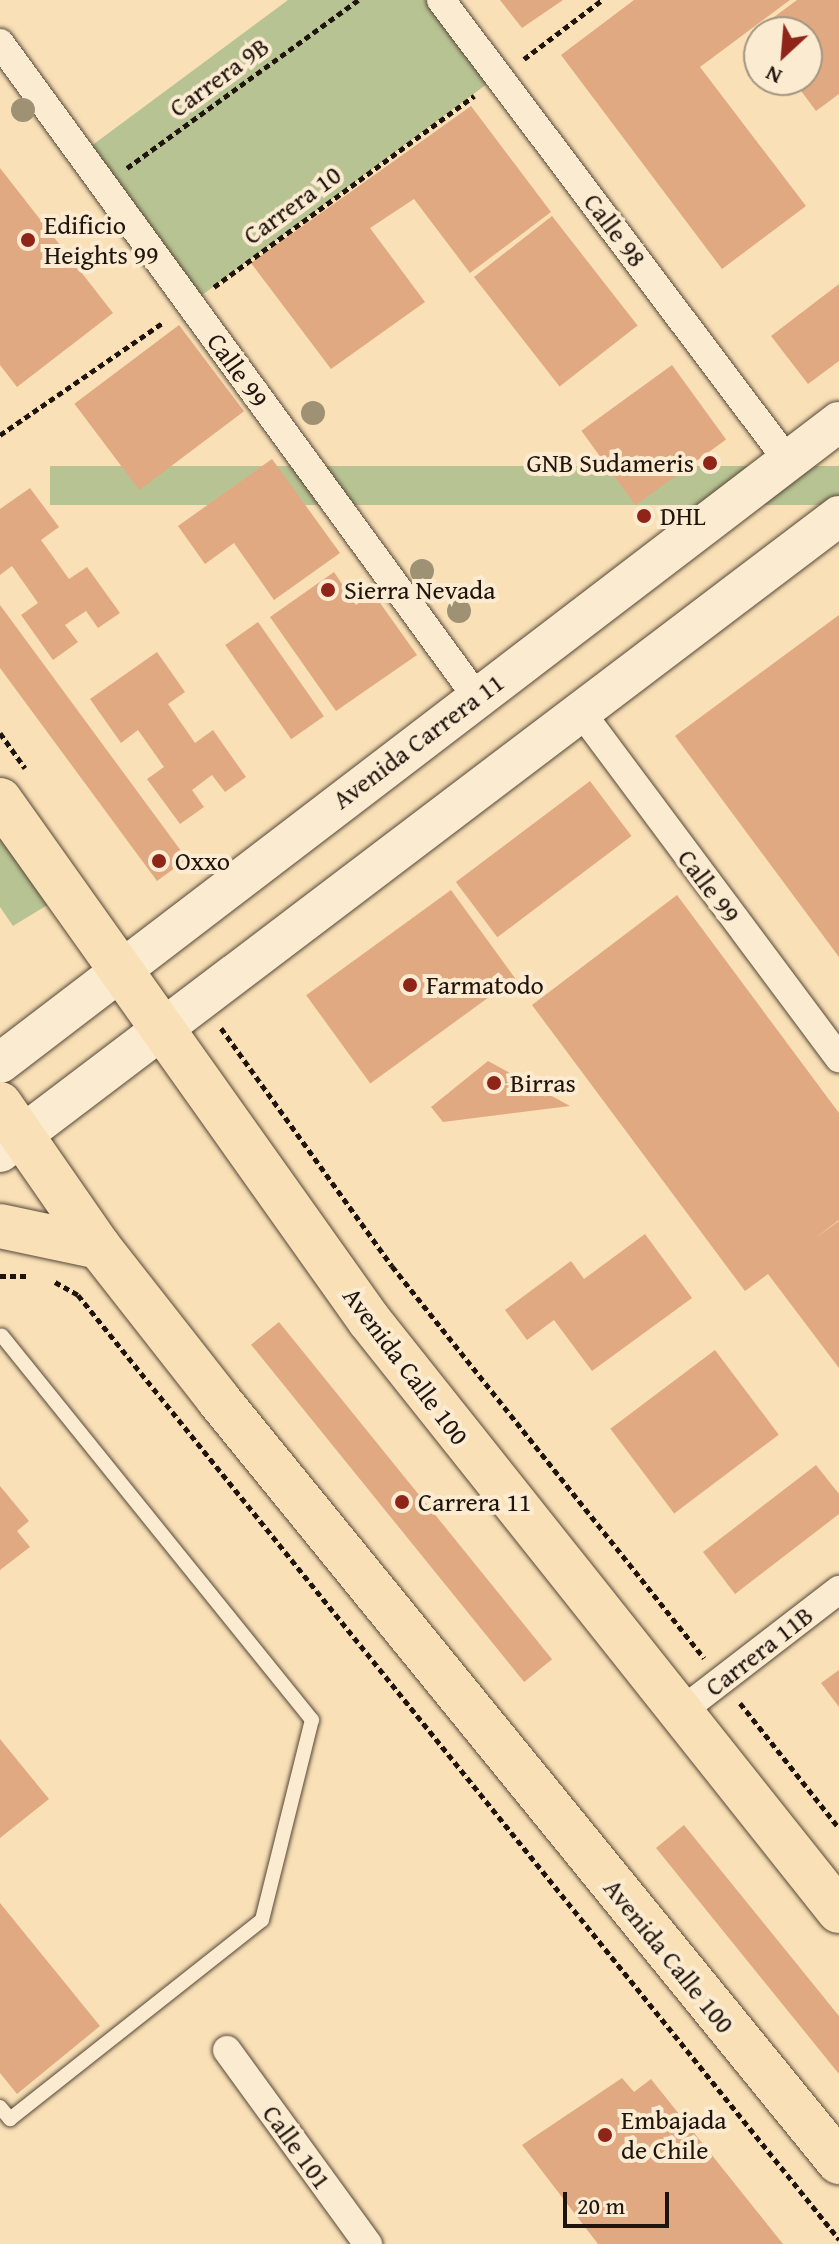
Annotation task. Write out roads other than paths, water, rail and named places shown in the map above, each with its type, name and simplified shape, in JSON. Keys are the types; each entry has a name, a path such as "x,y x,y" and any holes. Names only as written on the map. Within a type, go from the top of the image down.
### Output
{"main road":[{"name":"Avenida Carrera 11","path":"0,1063 476,696 839,422"},
{"path":"7,1130 160,1027 839,516"},
{"name":"Avenida Calle 100","path":"0,800 378,1332 839,1911"},
{"name":"Avenida Calle 100","path":"7,1130 839,2162"},
{"path":"0,1226 99,1247"}],"street":[{"name":"Calle 98","path":"441,0 788,461"},
{"name":"Calle 99","path":"0,43 476,696"},
{"name":"Calle 99","path":"581,712 839,1058"},
{"name":"Carrera 11B","path":"679,1713 839,1590"},
{"name":"Calle 101","path":"227,2050 368,2244"}],"lane":[{"path":"0,2107 10,2119 262,1920 312,1720 2,1336"}],"place":[{"name":"Edificio Heights 99","path":"28,240"},
{"name":"GNB Sudameris","path":"710,463"},
{"name":"DHL","path":"644,516"},
{"name":"Sierra Nevada","path":"328,590"},
{"name":"Oxxo","path":"159,861"},
{"name":"Farmatodo","path":"410,985"},
{"name":"Birras","path":"494,1083"},
{"name":"Carrera 11","path":"402,1502"},
{"name":"Embajada de Chile","path":"605,2135"}]}
